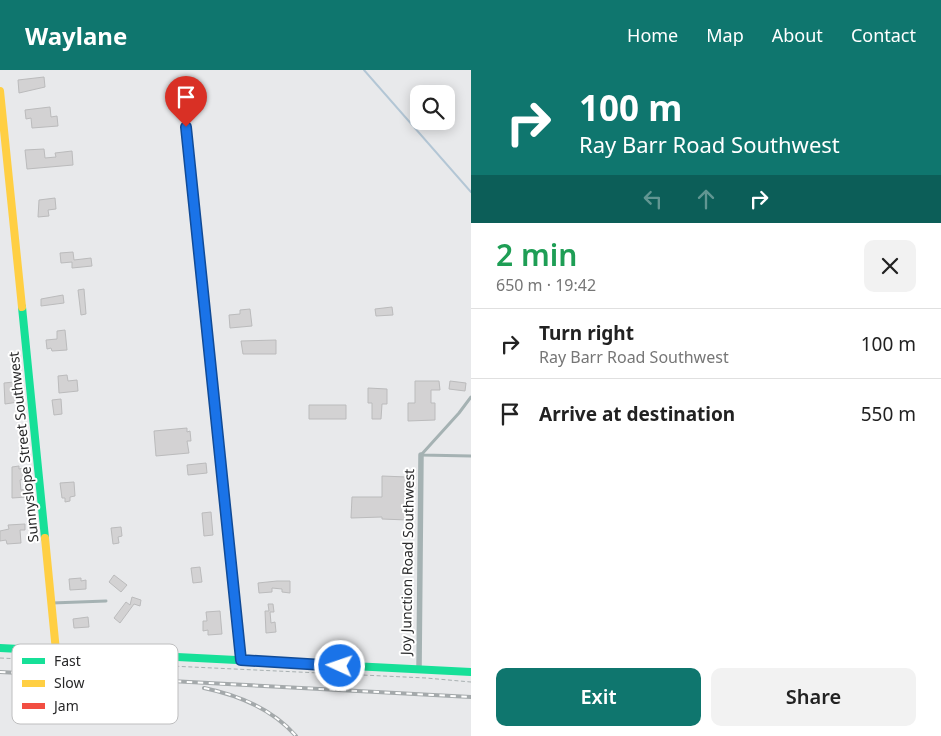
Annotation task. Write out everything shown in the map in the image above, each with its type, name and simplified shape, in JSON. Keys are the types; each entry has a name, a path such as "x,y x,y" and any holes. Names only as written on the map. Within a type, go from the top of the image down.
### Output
{"street":[{"name":"Sunnyslope Street Southwest","path":"0,92 3,147 55,644"},
{"path":"186,127 241,660"},
{"name":"Joy Junction Road Southwest","path":"419,670 421,455"},
{"path":"178,657 471,672"}],"lane":[{"path":"421,455 471,397"},
{"path":"421,455 471,456"},
{"path":"52,603 106,601"}],"path":[{"path":"178,666 426,678 471,682"}],"building":[{"path":"44,77 45,87 19,93 18,80"},
{"path":"50,107 51,117 57,116 58,126 32,128 31,118 26,119 25,110"},
{"path":"44,149 45,158 56,157 55,153 72,151 73,165 27,169 25,150"},
{"path":"55,198 56,209 48,210 49,216 38,217 39,200"},
{"path":"73,252 74,260 91,258 92,266 72,268 72,262 61,263 60,253"},
{"path":"84,289 86,314 81,315 78,290"},
{"path":"63,295 64,303 41,306 41,299"},
{"path":"392,307 393,315 376,316 375,309"},
{"path":"250,309 252,326 230,328 229,315 240,314 240,310"},
{"path":"65,330 67,350 52,351 51,348 47,349 46,340 57,339 57,331"},
{"path":"276,340 276,354 243,354 241,341"},
{"path":"67,375 68,381 77,380 78,391 59,393 58,376"},
{"path":"415,381 439,381 440,390 431,390 431,403 435,403 435,420 408,421 408,403 415,403"},
{"path":"450,381 466,383 465,391 449,389"},
{"path":"14,382 18,402 5,404 4,383"},
{"path":"368,388 387,389 387,404 382,404 381,419 372,419 372,403 368,403"},
{"path":"61,399 62,414 54,415 52,400"},
{"path":"309,405 346,405 346,419 309,419"},
{"path":"187,428 187,432 190,431 191,441 187,441 189,453 156,456 154,431"},
{"path":"206,463 207,473 188,475 187,465"},
{"path":"19,466 19,469 24,468 25,479 20,480 21,490 26,489 27,497 12,498 12,467"},
{"path":"382,476 407,477 407,520 382,519 382,517 351,518 352,497 382,497"},
{"path":"74,482 75,496 70,497 70,501 65,502 65,498 62,498 60,483"},
{"path":"211,512 213,535 204,536 202,513"},
{"path":"25,524 25,530 20,530 21,543 7,544 6,540 0,541 0,531 9,529 8,525"},
{"path":"121,527 122,536 118,537 119,543 113,544 111,528"},
{"path":"200,567 202,582 193,583 191,568"},
{"path":"114,575 127,585 121,592 109,582"},
{"path":"81,578 81,581 86,580 86,589 70,590 69,579"},
{"path":"290,581 290,593 282,592 282,589 272,588 272,592 259,593 258,583"},
{"path":"132,597 141,600 140,606 134,604 120,623 114,618 126,602 130,605"},
{"path":"268,604 273,604 274,612 270,612 271,623 275,622 276,632 266,633 265,611 269,611"},
{"path":"220,611 222,634 208,635 208,630 203,631 203,621 207,621 206,612"},
{"path":"88,617 89,627 74,628 73,619"}],"waterway":[{"path":"364,70 471,192"}],"railway":[{"path":"0,672 12,673"},
{"path":"178,681 471,697"},
{"path":"204,688 254,704 287,726 296,736"}],"traffic: fast":[{"path":"22,307 45,538"},
{"path":"228,532 241,660"},
{"path":"0,648 12,649"},
{"path":"178,657 471,672"}],"traffic: slow":[{"path":"0,91 22,307"},
{"path":"187,127 212,378"},
{"path":"45,538 55,644"}],"traffic: jam":[{"path":"212,378 228,532"}],"route":[{"path":"186,127 241,660 340,666"}]}
